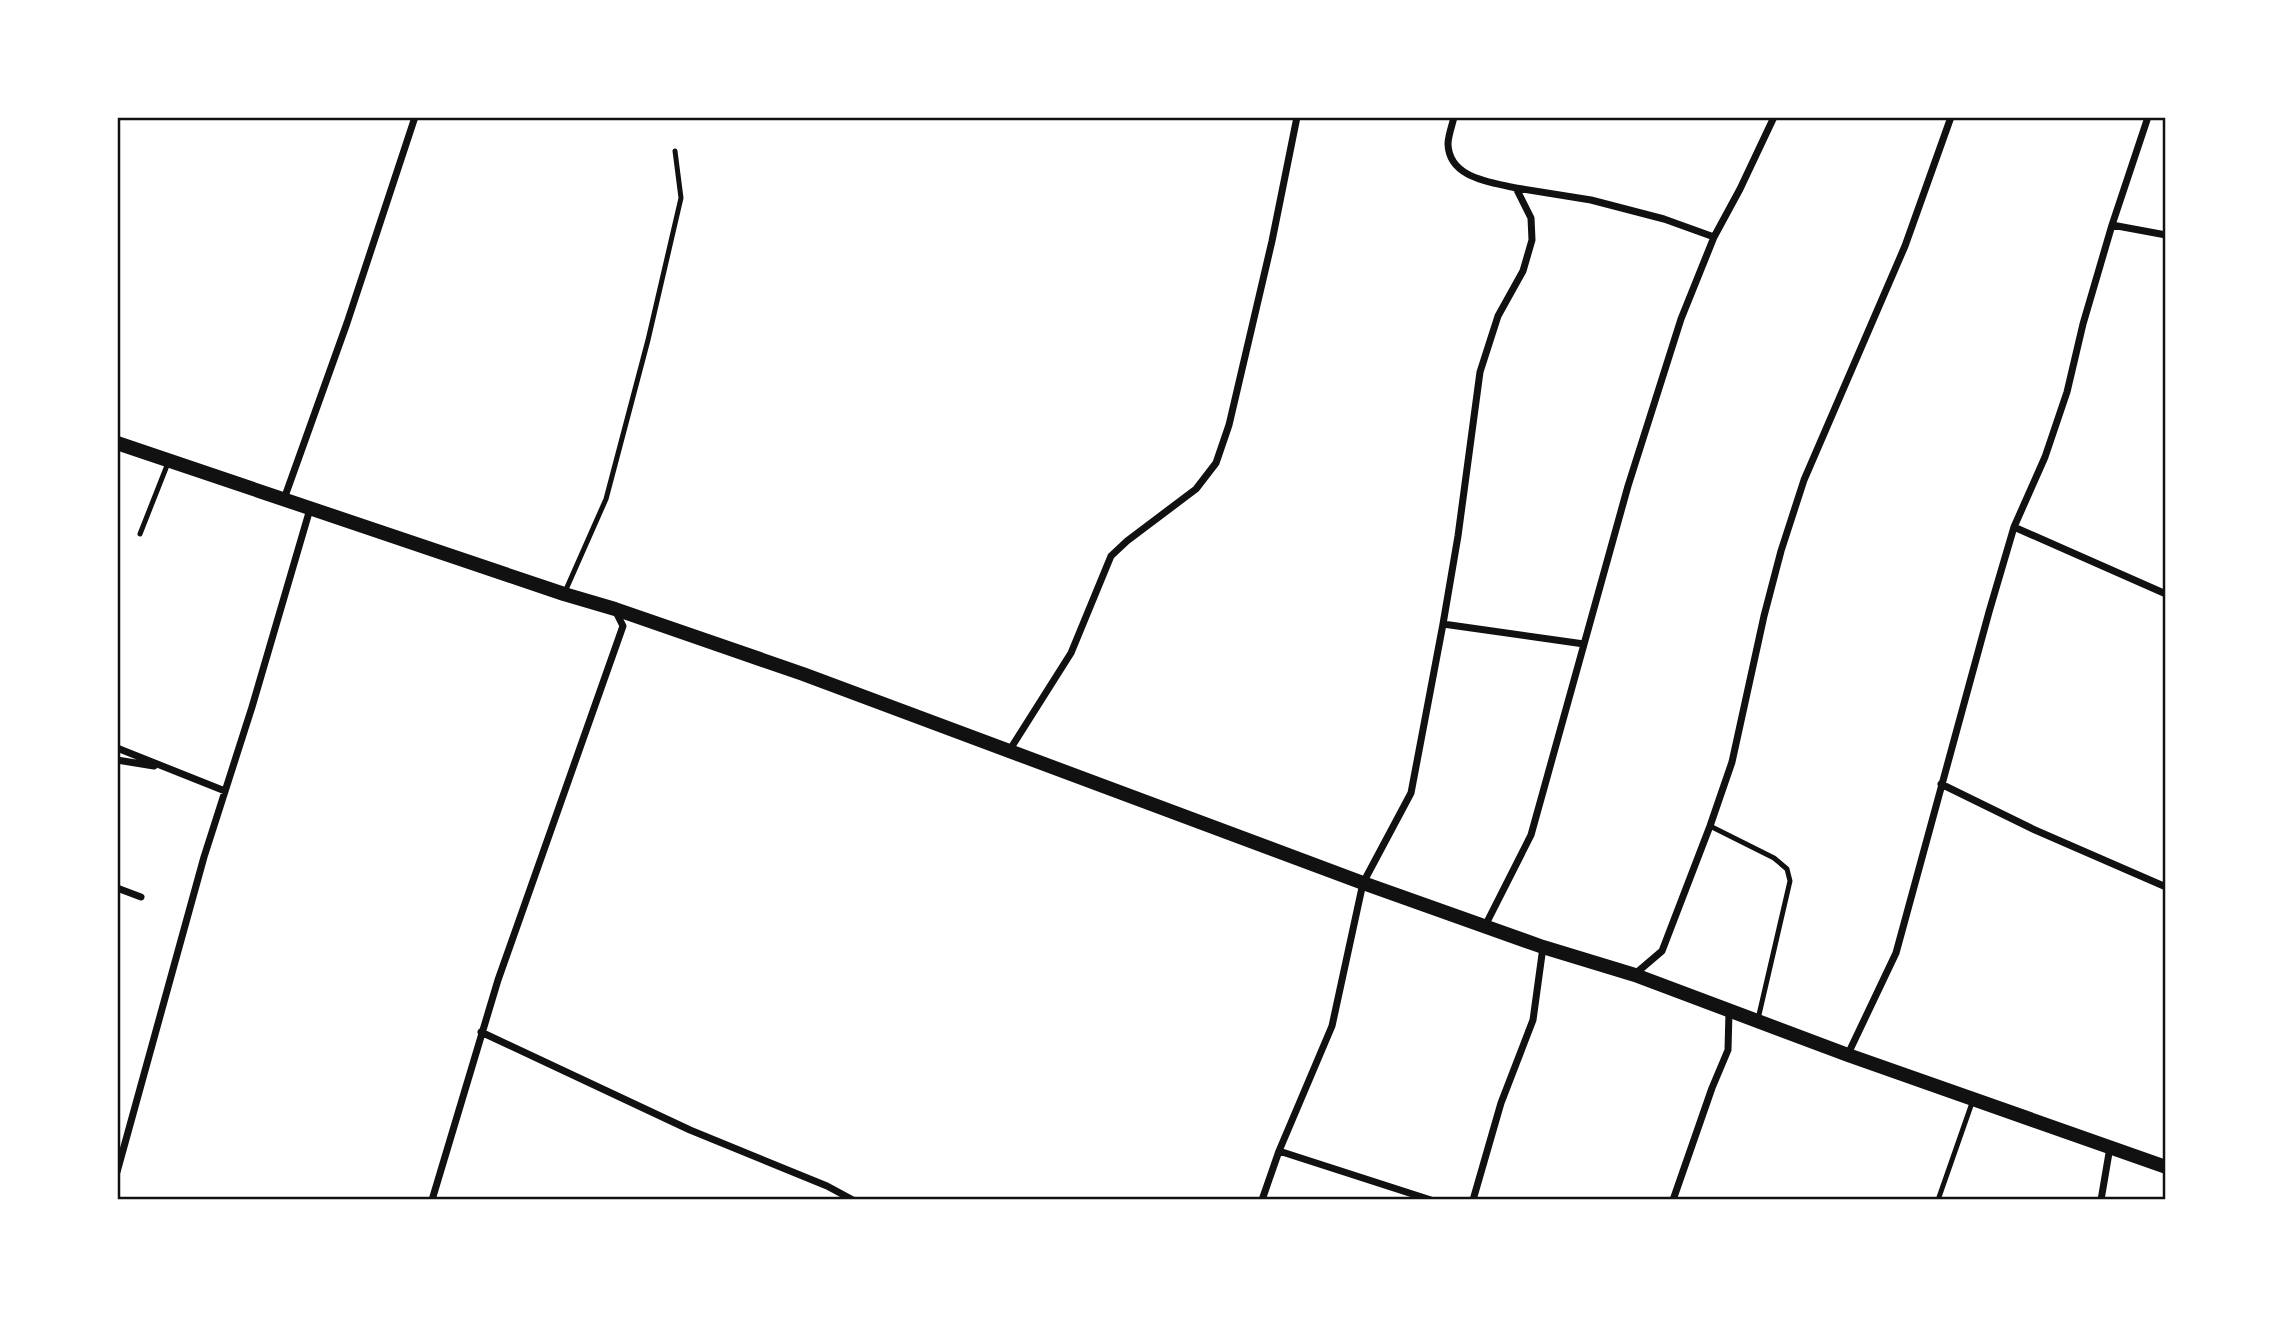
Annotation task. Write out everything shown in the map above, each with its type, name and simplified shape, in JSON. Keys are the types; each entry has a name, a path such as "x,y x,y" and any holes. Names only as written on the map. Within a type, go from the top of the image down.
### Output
{"main road":[{"path":"117,443 803,674 1363,883 1543,947 1635,975 1729,1012 2166,1167"}],"street":[{"path":"284,499 347,323 415,117"},
{"path":"1009,751 1071,653 1111,556 1196,489 1216,463 1228,425 1269,254 1297,117"},
{"path":"1454,117 1448,142 1450,156 1457,167 1475,179 1591,200 1664,219 1714,237"},
{"path":"1485,926 1531,835 1651,410 1681,320 1714,237 1741,189 1774,117"},
{"path":"1635,975 1662,951 1710,826 1732,762 1764,616 1804,480 1905,246 1951,117"},
{"path":"1848,1055 1896,953 2014,527 2045,457 2067,393 2083,324 2112,225 2148,117"},
{"path":"1262,1200 1279,1151 1332,1026 1363,883 1410,793 1458,536 1480,372 1498,316 1524,271 1532,240 1531,218 1516,188"},
{"path":"2112,225 2166,235"},
{"path":"117,1172 204,857 252,707 310,508"},
{"path":"2014,527 2166,594"},
{"path":"432,1200 498,980 623,626 615,609"},
{"path":"1443,624 1584,644"},
{"path":"117,748 225,791"},
{"path":"117,760 168,768"},
{"path":"1941,784 2035,830 2166,887"},
{"path":"117,888 141,897"},
{"path":"1473,1200 1501,1103 1533,1020 1543,947"},
{"path":"1673,1200 1728,1050 1729,1012"},
{"path":"481,1032 690,1130 827,1186 853,1200"},
{"path":"2101,1200 2110,1147"},
{"path":"1279,1151 1431,1200"}],"lane":[{"path":"564,594 606,499 648,340 681,198 676,151"},
{"path":"139,534 170,460"},
{"path":"1710,826 1774,858 1787,869 1790,881 1758,1022"},
{"path":"1938,1200 1973,1100"}]}
